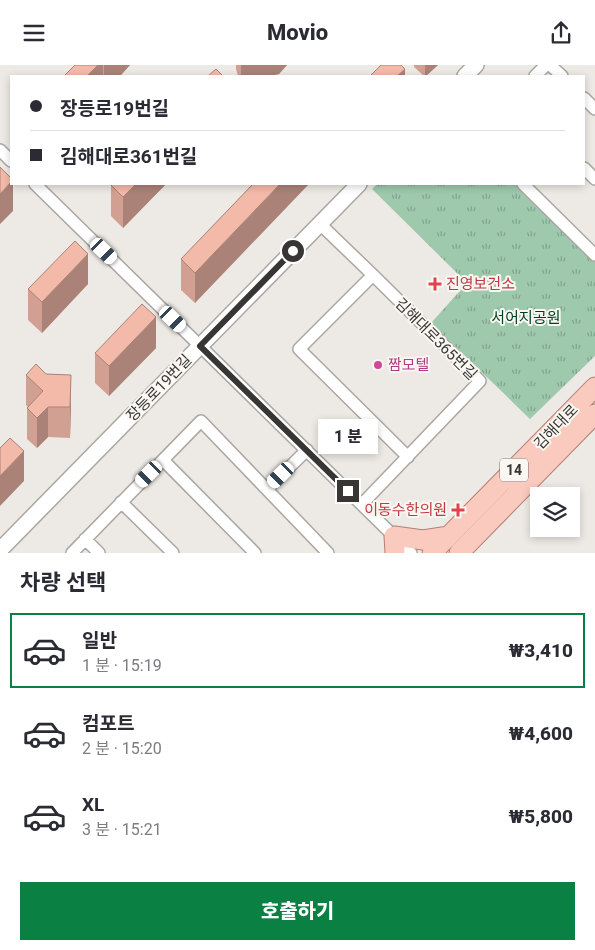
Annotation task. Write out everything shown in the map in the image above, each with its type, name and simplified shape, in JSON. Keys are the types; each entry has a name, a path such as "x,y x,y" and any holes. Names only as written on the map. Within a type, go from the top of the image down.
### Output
{"main road":[{"name":"김해대로","path":"432,553 595,387"},
{"name":"김해대로","path":"459,553 472,545 595,414"},
{"path":"395,544 449,536"}],"street":[{"path":"466,75 476,65"},
{"path":"536,75 546,65"},
{"path":"550,65 561,75"},
{"path":"585,99 595,109"},
{"path":"0,150 10,160"},
{"path":"585,169 595,179"},
{"path":"36,185 362,504 395,544 411,553"},
{"name":"장등로19번길","path":"0,549 358,185"},
{"path":"524,185 595,255"},
{"name":"김해대로365번길","path":"320,224 480,381 408,457"},
{"path":"362,504 408,457 298,349 372,275"},
{"path":"72,553 201,421 268,488 328,553"},
{"path":"268,488 307,450"},
{"path":"162,460 255,553"},
{"path":"121,502 173,553"},
{"path":"85,539 99,553"}],"green space":[{"name":"서어지공원","path":"376,185 520,185 595,262 595,356 530,419 431,323 467,283 372,189"}],"building":[{"path":"75,65 98,65 88,75 65,75"},
{"path":"381,65 401,65 405,69 398,75 371,75"},
{"path":"216,69 222,75 209,75"},
{"path":"0,167 10,177 10,183 0,194"},
{"path":"111,185 135,185 123,197"},
{"path":"252,185 279,185 195,273 181,259"},
{"path":"75,241 88,254 42,302 28,289"},
{"path":"142,304 156,317 109,366 95,353"},
{"path":"36,364 46,374 71,375 70,407 48,407 37,418 27,408 43,391 26,375"},
{"path":"10,438 24,451 0,476 0,448"}],"place":[{"name":"진영보건소","path":"435,284"},
{"name":"짬모텔","path":"378,365"},
{"name":"이동수한의원","path":"458,510"}],"route":[{"path":"293,251 200,346 348,491"}]}
